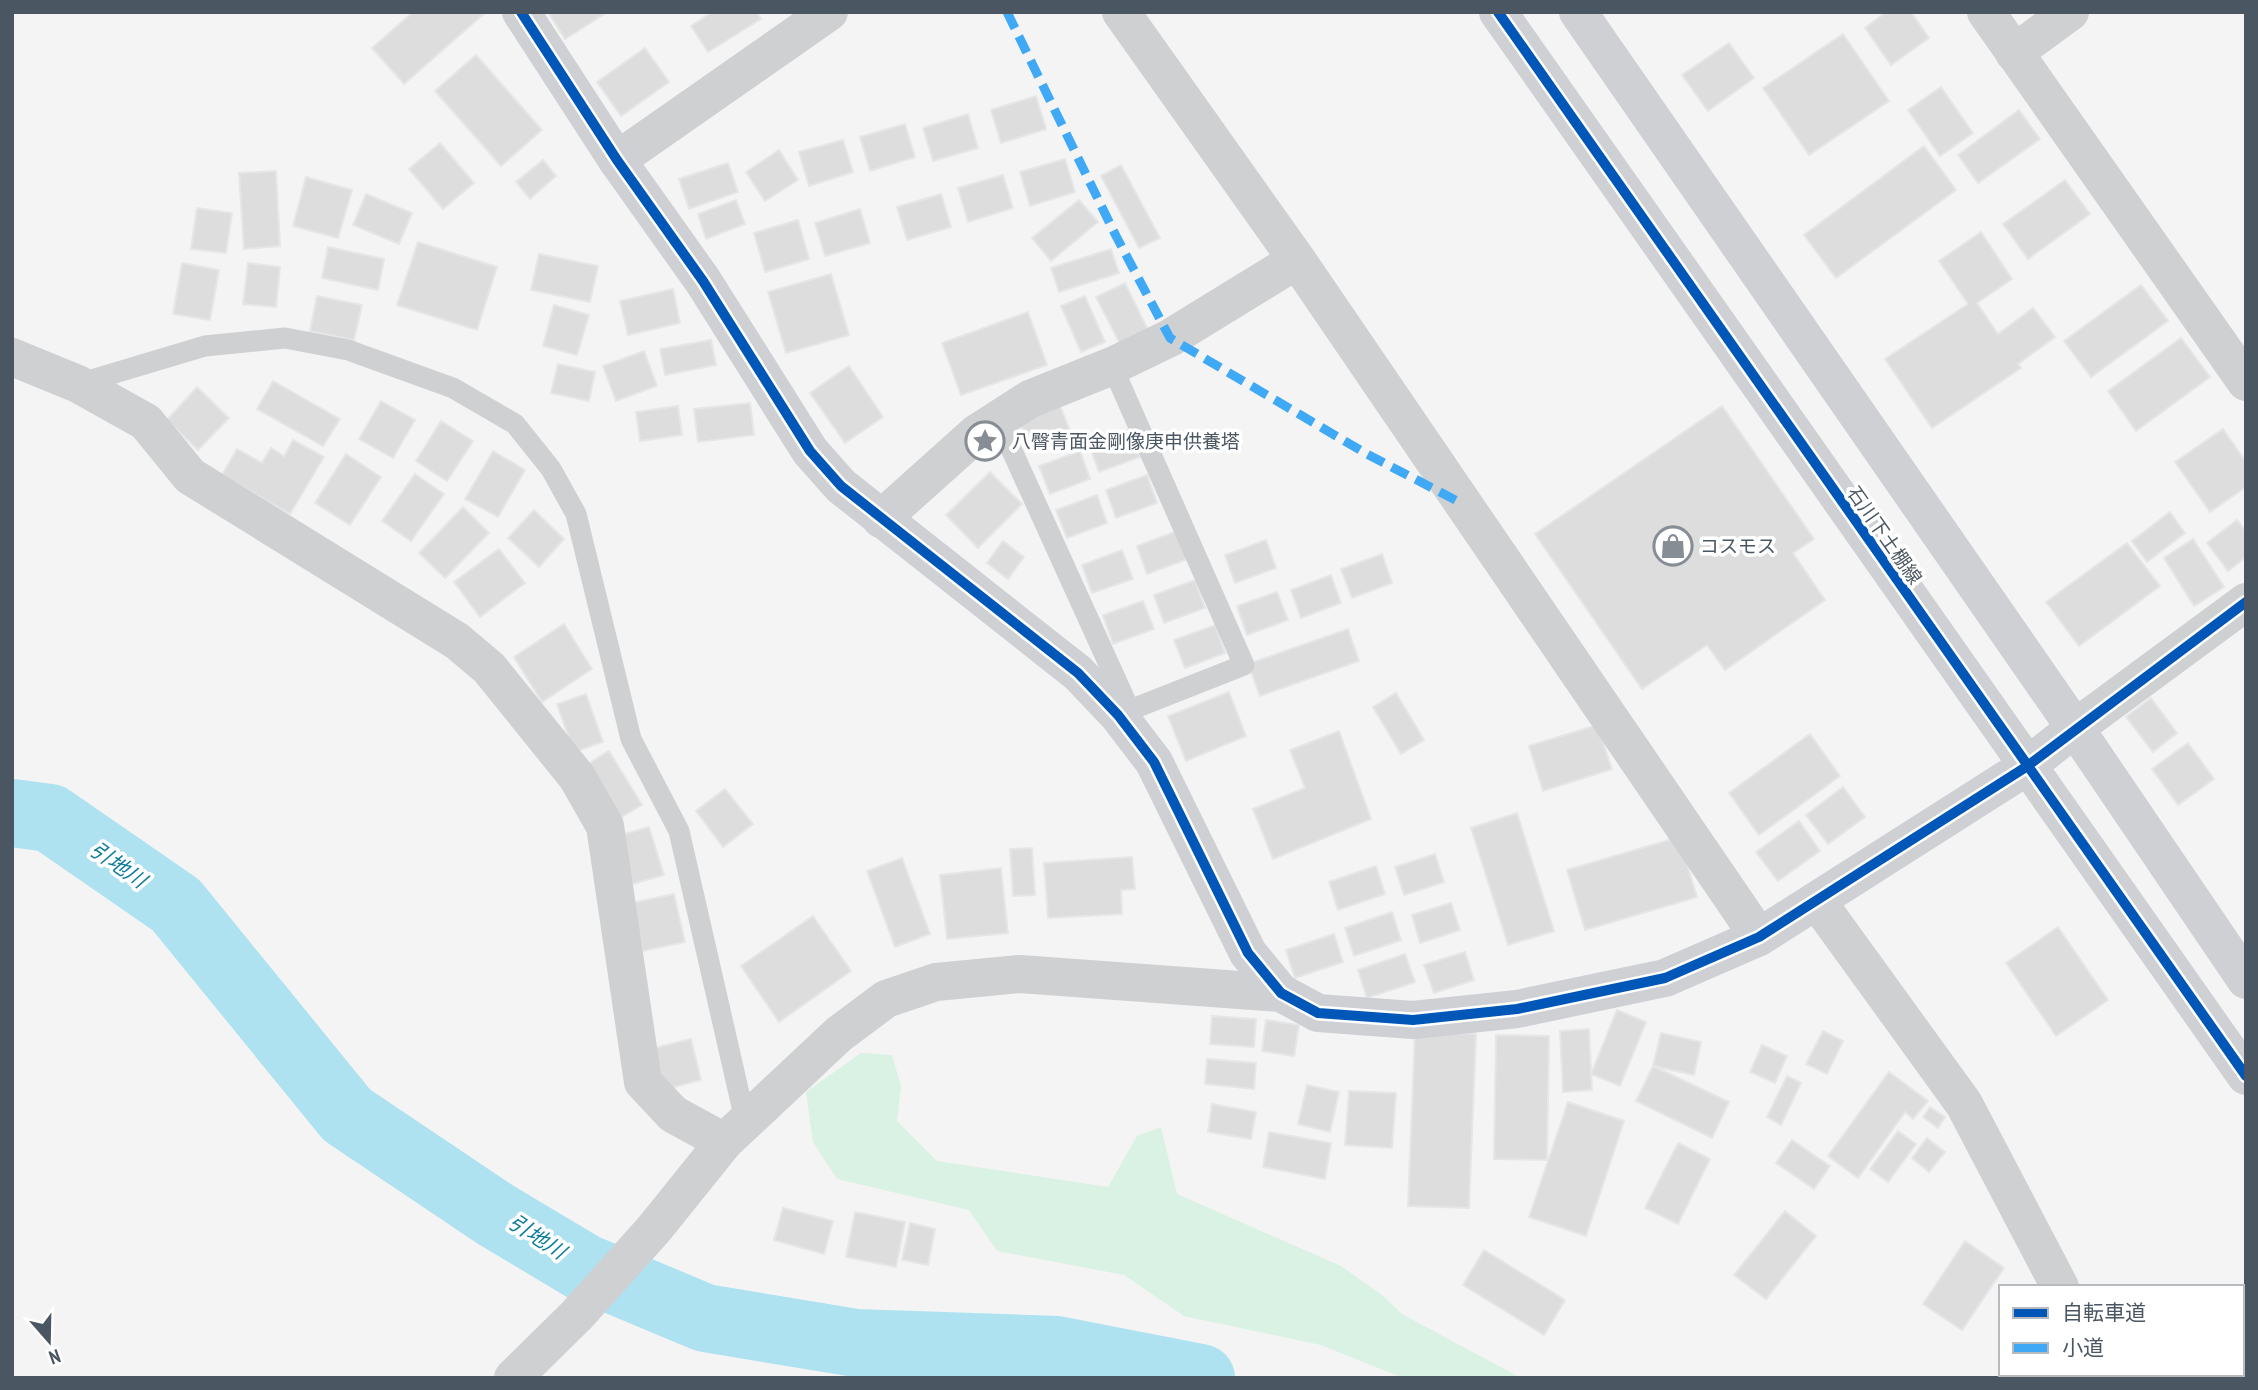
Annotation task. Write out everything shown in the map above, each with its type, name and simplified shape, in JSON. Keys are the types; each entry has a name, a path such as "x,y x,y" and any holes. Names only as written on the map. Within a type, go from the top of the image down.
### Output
{"street":[{"path":"521,12 617,160 703,281 810,451 841,486 1078,673 1118,715 1154,762 1248,953 1281,993 1318,1013 1399,1019 1517,1009 1665,978 1759,937 2025,767 2246,602"},
{"path":"617,160 829,12"},
{"path":"1121,12 1297,260 1759,937"},
{"name":"石川下土棚線","path":"1498,12 2025,767 2246,1076"},
{"path":"1578,12 2075,728 2246,980"},
{"path":"1986,12 2246,382"},
{"path":"2014,53 2070,12"},
{"path":"881,519 977,433 1030,399 1112,366 1170,338 1297,260"},
{"path":"12,357 78,384 146,422 190,476 457,641 489,668 577,777 605,826 643,1082 673,1114 735,1133"},
{"path":"1817,901 1964,1104 2059,1285"},
{"path":"513,1378 577,1315 735,1133 838,1034 886,999 936,982 1020,974 1281,993"}],"lane":[{"path":"78,384 205,346 285,338 348,351 453,388 515,424 551,469 576,514 631,739 679,831 735,1133"},
{"path":"1112,366 1244,665 1130,710"},
{"path":"998,419 1154,762"}],"green space":[{"path":"861,1053 892,1055 901,1086 897,1121 937,1161 1108,1187 1137,1136 1161,1127 1177,1194 1341,1266 1382,1295 1402,1314 1521,1378 1403,1378 1321,1345 1184,1316 1124,1275 997,1251 969,1210 837,1179 813,1142 806,1092"}],"building":[{"path":"413,12 486,12 404,84 372,48"},
{"path":"548,12 606,12 606,13 565,39"},
{"path":"712,12 757,12 761,19 708,52 691,26"},
{"path":"1886,12 1911,12 1929,38 1891,65 1865,28"},
{"path":"1843,34 1889,101 1809,155 1763,88"},
{"path":"1729,43 1754,78 1708,111 1682,75"},
{"path":"645,48 669,82 621,116 597,82"},
{"path":"476,55 542,130 501,166 435,91"},
{"path":"1941,87 1973,133 1940,156 1908,110"},
{"path":"1036,96 1046,129 1001,143 991,110"},
{"path":"2019,110 2040,139 1978,183 1958,155"},
{"path":"968,114 978,148 933,161 923,128"},
{"path":"905,124 915,157 870,171 860,137"},
{"path":"843,140 853,172 809,186 799,152"},
{"path":"440,143 474,183 443,209 409,169"},
{"path":"1924,146 1956,190 1836,278 1804,235"},
{"path":"779,150 798,180 765,201 746,172"},
{"path":"1065,159 1075,192 1030,206 1020,172"},
{"path":"543,160 556,176 530,199 516,182"},
{"path":"728,163 738,192 689,209 679,179"},
{"path":"1121,165 1160,238 1139,248 1101,176"},
{"path":"276,171 280,246 244,249 239,173"},
{"path":"1003,175 1013,208 968,222 958,188"},
{"path":"306,177 352,190 338,238 293,226"},
{"path":"2065,180 2090,214 2028,259 2003,224"},
{"path":"366,194 412,213 399,244 353,225"},
{"path":"941,194 951,227 907,240 897,207"},
{"path":"736,200 745,224 706,239 698,214"},
{"path":"1079,200 1098,222 1051,261 1032,238"},
{"path":"197,208 232,213 226,253 191,249"},
{"path":"860,209 870,243 825,256 815,223"},
{"path":"798,220 809,259 765,272 754,233"},
{"path":"1981,232 2012,279 1977,303 1998,334 2033,308 2055,337 2018,364 2021,368 1932,428 1885,359 1968,304 1939,261"},
{"path":"418,242 497,267 477,330 397,305"},
{"path":"328,247 384,259 378,290 322,278"},
{"path":"1111,249 1119,273 1059,292 1051,268"},
{"path":"539,254 598,266 590,302 531,290"},
{"path":"182,263 219,270 210,320 173,314"},
{"path":"248,263 280,267 276,307 243,304"},
{"path":"831,274 849,335 786,353 768,292"},
{"path":"1125,283 1148,330 1120,344 1096,297"},
{"path":"2141,285 2168,321 2091,377 2064,341"},
{"path":"673,289 680,323 628,335 620,301"},
{"path":"317,296 362,305 354,340 310,331"},
{"path":"1085,296 1105,342 1081,352 1061,306"},
{"path":"554,305 589,315 577,355 543,346"},
{"path":"1028,312 1047,365 961,395 942,343"},
{"path":"2181,338 2210,377 2136,431 2108,391"},
{"path":"711,340 716,365 665,375 660,349"},
{"path":"644,351 657,386 616,401 603,366"},
{"path":"558,364 595,372 589,401 551,393"},
{"path":"849,366 883,417 845,443 810,393"},
{"path":"273,381 340,419 323,446 257,409"},
{"path":"197,387 229,418 198,450 167,420"},
{"path":"381,401 415,420 393,458 359,439"},
{"path":"750,403 754,435 698,442 694,409"},
{"path":"1059,403 1070,431 1029,446 1018,417"},
{"path":"678,406 682,435 640,441 636,412"},
{"name":"コスモス","path":"1722,406 1814,539 1793,553 1825,600 1725,670 1707,645 1642,689 1535,534"},
{"path":"441,421 473,441 447,481 416,461"},
{"path":"1130,429 1140,457 1099,472 1089,444"},
{"path":"2223,429 2246,462 2246,487 2210,512 2175,462"},
{"path":"293,440 324,457 290,514 222,475 237,449 262,463 271,448 284,456"},
{"path":"493,451 525,470 498,517 465,499"},
{"path":"1080,451 1090,479 1050,494 1039,466"},
{"path":"346,454 381,477 350,525 315,503"},
{"path":"990,472 1022,504 978,548 946,515"},
{"path":"415,474 444,494 411,541 382,521"},
{"path":"1147,475 1157,503 1116,518 1106,490"},
{"path":"1097,495 1107,523 1067,538 1056,510"},
{"path":"463,507 489,533 445,578 419,553"},
{"path":"534,510 564,539 539,567 508,538"},
{"path":"2170,512 2185,533 2147,562 2132,541"},
{"path":"2237,520 2246,531 2246,557 2228,571 2207,543"},
{"path":"1177,531 1188,559 1147,574 1137,546"},
{"path":"2193,539 2224,587 2194,606 2164,558"},
{"path":"1266,540 1276,568 1235,583 1225,555"},
{"path":"1003,541 1024,557 1008,579 987,563"},
{"path":"2127,543 2160,586 2079,646 2046,602"},
{"path":"499,549 525,583 480,617 454,582"},
{"path":"1122,550 1133,579 1092,593 1082,565"},
{"path":"1382,554 1392,583 1352,598 1341,569"},
{"path":"1331,575 1341,603 1301,618 1291,590"},
{"path":"1195,580 1205,608 1164,623 1154,595"},
{"path":"1277,592 1288,620 1247,635 1237,606"},
{"path":"1143,601 1154,629 1113,644 1103,615"},
{"path":"564,624 592,669 542,702 514,657"},
{"path":"1215,625 1225,653 1185,668 1174,640"},
{"path":"1348,629 1359,661 1260,696 1248,664"},
{"path":"1229,692 1246,736 1186,761 1168,716"},
{"path":"1396,693 1424,740 1401,754 1373,707"},
{"path":"586,694 603,742 574,752 557,704"},
{"path":"2151,698 2177,733 2153,752 2126,717"},
{"path":"1597,725 1612,769 1543,791 1529,746"},
{"path":"1339,731 1371,819 1273,859 1253,809 1305,788 1290,750"},
{"path":"1810,734 1840,776 1759,835 1729,793"},
{"path":"2188,743 2214,779 2178,805 2152,769"},
{"path":"609,751 642,805 615,821 583,767"},
{"path":"1843,787 1865,817 1828,844 1806,815"},
{"path":"725,789 753,824 723,847 696,811"},
{"path":"1517,813 1554,931 1508,945 1471,828"},
{"path":"1799,821 1820,851 1778,881 1756,852"},
{"path":"649,827 664,875 632,884 618,836"},
{"path":"1679,837 1697,897 1585,930 1567,870"},
{"path":"1032,848 1035,895 1013,896 1010,849"},
{"path":"1435,854 1444,882 1404,895 1395,867"},
{"path":"1132,857 1135,889 1121,890 1122,914 1048,918 1044,863"},
{"path":"902,858 930,934 895,947 867,871"},
{"path":"1376,866 1385,894 1338,910 1329,882"},
{"path":"1001,868 1008,933 947,939 940,875"},
{"path":"674,894 685,942 643,951 632,903"},
{"path":"1451,903 1460,930 1420,943 1412,915"},
{"path":"1392,912 1401,940 1354,956 1345,928"},
{"path":"813,916 851,971 779,1022 741,966"},
{"path":"2058,927 2108,1000 2056,1036 2006,963"},
{"path":"1334,934 1343,962 1295,978 1286,950"},
{"path":"1465,952 1474,980 1434,993 1424,965"},
{"path":"1405,954 1415,982 1367,998 1358,970"},
{"path":"1617,1010 1646,1022 1620,1086 1591,1074"},
{"path":"1212,1016 1256,1019 1254,1047 1210,1044"},
{"path":"1266,1020 1299,1025 1294,1056 1262,1051"},
{"path":"1589,1029 1592,1090 1563,1092 1560,1031"},
{"path":"1823,1031 1843,1041 1827,1074 1806,1064"},
{"path":"1415,1032 1476,1034 1469,1208 1408,1206"},
{"path":"1661,1033 1701,1042 1694,1075 1653,1066"},
{"path":"1496,1035 1549,1036 1547,1160 1494,1159"},
{"path":"691,1039 701,1080 663,1090 654,1048"},
{"path":"1762,1045 1787,1056 1775,1083 1750,1072"},
{"path":"1207,1059 1256,1063 1254,1089 1205,1084"},
{"path":"1653,1066 1729,1102 1712,1138 1636,1101"},
{"path":"1889,1072 1928,1101 1913,1119 1905,1112 1858,1178 1828,1156"},
{"path":"1787,1076 1801,1083 1781,1125 1767,1117"},
{"path":"1307,1085 1339,1092 1330,1132 1298,1124"},
{"path":"1349,1091 1396,1093 1392,1148 1345,1145"},
{"path":"1568,1102 1624,1121 1586,1236 1529,1217"},
{"path":"1212,1104 1256,1112 1251,1139 1208,1132"},
{"path":"1930,1107 1945,1117 1938,1128 1923,1117"},
{"path":"1898,1131 1916,1144 1888,1182 1870,1169"},
{"path":"1269,1132 1331,1143 1325,1179 1263,1167"},
{"path":"1927,1138 1945,1152 1929,1172 1912,1158"},
{"path":"1792,1140 1830,1166 1814,1189 1776,1163"},
{"path":"1678,1143 1710,1159 1678,1224 1645,1208"},
{"path":"783,1208 833,1221 824,1254 774,1240"},
{"path":"1785,1211 1816,1236 1766,1299 1734,1275"},
{"path":"855,1212 905,1222 896,1267 846,1257"},
{"path":"910,1223 935,1229 928,1265 902,1260"},
{"path":"1965,1241 2004,1268 1962,1330 1923,1304"},
{"path":"1484,1250 1565,1300 1544,1335 1463,1285"},
{"path":"2246,1325 2246,1353 2244,1352"}],"waterway":[{"name":"引地川","path":"12,813 50,818 176,905 347,1115 496,1215 583,1267 705,1318 856,1343 1057,1350 1201,1378"}],"marked path":[{"path":"1007,12 1116,236 1170,338 1365,453 1463,504"}],"cycle path":[{"path":"521,12 617,160 703,281 810,451 841,486 1078,673 1118,715 1154,762 1248,953 1281,993 1318,1013 1413,1020 1517,1009 1665,978 1759,937 2026,767 2246,602"},
{"path":"1498,12 2246,1076"}],"place":[{"name":"八臀青面金剛像庚申供養塔","path":"985,441"},
{"name":"コスモス","path":"1673,546"}]}
